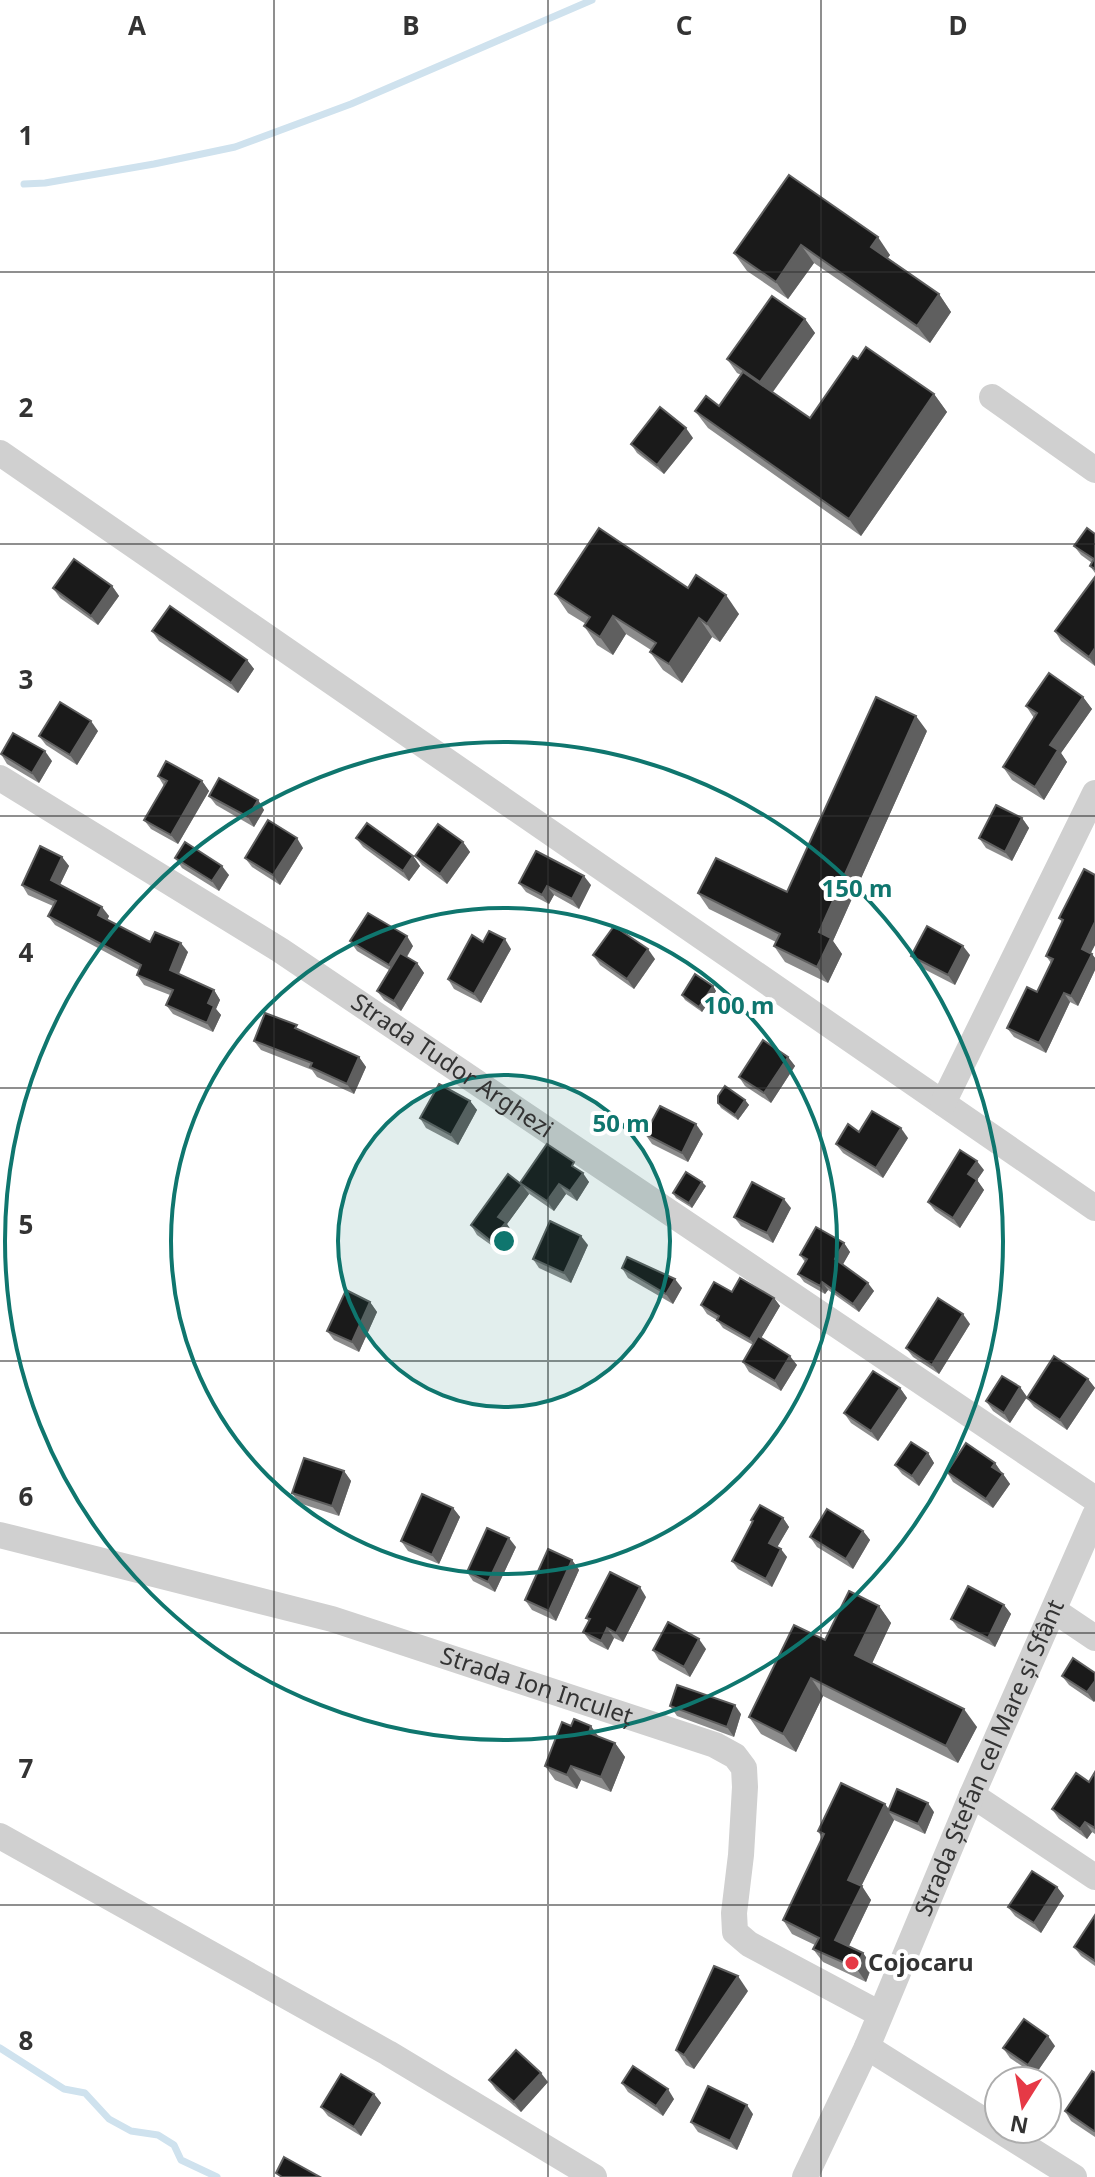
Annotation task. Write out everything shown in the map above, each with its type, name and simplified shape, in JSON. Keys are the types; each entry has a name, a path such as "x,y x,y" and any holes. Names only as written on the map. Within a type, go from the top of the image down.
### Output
{"street":[{"path":"992,397 1095,470"},
{"path":"0,453 1095,1208"},
{"name":"Strada Tudor Arghezi","path":"0,778 280,950 1095,1499"},
{"path":"943,1103 1095,793"},
{"name":"Strada Ștefan cel Mare și Sfânt","path":"805,2177 867,2047 972,1795 1095,1515"},
{"name":"Strada Ion Inculeț","path":"0,1535 332,1619 715,1745 735,1756 744,1768 735,1932 749,1944 880,2014"},
{"path":"1055,1611 1095,1638"},
{"path":"972,1795 1095,1877"},
{"path":"0,1836 388,2053 594,2177"},
{"path":"867,2047 1074,2177"}],"building":[{"path":"789,175 878,237 871,247 939,294 917,326 801,245 776,282 734,253"},
{"path":"772,296 805,319 760,382 727,359"},
{"path":"866,347 934,394 849,519 695,411 706,396 719,406 743,372 810,418 853,356 858,359"},
{"path":"660,407 686,428 657,465 631,444"},
{"path":"599,528 688,588 696,575 726,595 707,624 699,618 669,664 650,652 656,643 613,616 600,637 584,626 590,617 555,594"},
{"path":"1087,528 1095,534 1095,569 1090,566 1094,559 1074,546"},
{"path":"74,559 112,586 91,616 53,588"},
{"path":"1095,577 1095,648 1089,657 1055,631"},
{"path":"170,606 247,660 231,683 152,631"},
{"path":"1049,673 1083,697 1050,745 1058,750 1035,787 1003,767 1037,713 1026,706"},
{"path":"876,697 916,716 819,932 831,938 817,967 774,946 780,934 698,893 716,858 787,892"},
{"path":"60,702 91,721 70,755 39,736"},
{"path":"13,733 45,751 32,773 1,754"},
{"path":"166,761 202,781 171,835 144,820 167,781 158,776"},
{"path":"219,778 258,800 248,817 209,796"},
{"path":"996,805 1022,818 1005,852 979,838"},
{"path":"268,820 297,838 273,875 245,858"},
{"path":"367,823 413,856 403,871 356,838"},
{"path":"438,824 463,842 440,874 415,856"},
{"path":"185,842 222,866 212,881 175,858"},
{"path":"40,846 62,857 51,880 102,907 98,915 150,942 155,932 181,943 170,970 214,990 208,1003 214,1006 207,1023 166,1005 173,990 137,975 141,965 48,916 56,901 22,885"},
{"path":"536,851 584,876 572,899 547,886 542,895 519,883"},
{"path":"1084,869 1095,875 1095,922 1082,949 1092,954 1071,996 1064,993 1039,1043 1007,1028 1027,987 1037,992 1053,959 1046,956 1063,920 1059,918"},
{"path":"368,913 407,936 389,965 350,941"},
{"path":"614,926 648,949 627,979 593,955"},
{"path":"927,926 963,946 948,975 911,956"},
{"path":"489,931 505,939 474,994 448,979 472,935 483,942"},
{"path":"400,953 417,963 394,1001 377,991"},
{"path":"695,974 713,986 699,1007 682,995"},
{"path":"265,1013 297,1025 295,1028 359,1057 347,1084 310,1067 312,1063 254,1041"},
{"path":"763,1040 788,1057 764,1093 739,1077"},
{"path":"439,1084 470,1101 451,1135 420,1118"},
{"path":"725,1086 745,1100 735,1115 718,1103 718,1096"},
{"path":"660,1106 696,1124 682,1153 645,1134"},
{"path":"872,1111 901,1128 876,1168 836,1144 848,1124 859,1132"},
{"path":"547,1144 574,1162 572,1166 583,1173 570,1191 559,1184 547,1201 520,1183"},
{"path":"960,1150 977,1161 968,1174 977,1180 953,1218 928,1202"},
{"path":"686,1172 702,1182 689,1203 673,1193"},
{"path":"508,1174 522,1185 498,1217 506,1222 491,1241 471,1225"},
{"path":"752,1182 784,1199 767,1233 734,1217"},
{"path":"550,1221 581,1236 564,1273 533,1259"},
{"path":"816,1227 844,1243 835,1259 868,1283 853,1304 822,1282 820,1286 798,1274 807,1259 800,1255"},
{"path":"627,1257 675,1279 666,1294 622,1268"},
{"path":"740,1278 774,1298 750,1339 717,1320 719,1316 701,1305 714,1282 732,1292"},
{"path":"346,1290 370,1302 352,1342 327,1331"},
{"path":"938,1298 963,1314 932,1365 906,1348"},
{"path":"758,1336 790,1356 775,1381 743,1362"},
{"path":"1054,1356 1088,1379 1060,1420 1027,1398"},
{"path":"873,1371 900,1388 871,1431 844,1413"},
{"path":"1002,1376 1020,1387 1004,1413 986,1401"},
{"path":"911,1442 928,1453 912,1476 895,1465"},
{"path":"966,1443 995,1463 992,1467 1003,1474 986,1499 947,1472"},
{"path":"304,1458 344,1471 332,1506 292,1493"},
{"path":"422,1494 453,1508 432,1555 401,1541"},
{"path":"760,1505 783,1518 769,1543 781,1549 766,1579 732,1561"},
{"path":"827,1509 863,1531 846,1559 810,1537"},
{"path":"487,1528 509,1538 488,1582 467,1572"},
{"path":"548,1549 572,1560 549,1611 525,1600"},
{"path":"610,1572 640,1587 616,1633 607,1628 601,1641 583,1632 590,1619 586,1618"},
{"path":"968,1586 1004,1605 988,1638 951,1619"},
{"path":"849,1591 879,1606 855,1655 964,1709 946,1746 811,1678 783,1734 749,1717 794,1625 825,1640"},
{"path":"668,1622 699,1639 684,1667 653,1650"},
{"path":"1073,1658 1095,1673 1095,1681 1087,1692 1062,1676"},
{"path":"677,1685 735,1705 727,1727 670,1706"},
{"path":"574,1719 591,1726 589,1733 615,1743 601,1777 571,1766 567,1775 545,1766 562,1722 571,1726"},
{"path":"1095,1772 1095,1828 1085,1822 1080,1829 1052,1809 1076,1773 1089,1782"},
{"path":"841,1783 885,1804 848,1880 862,1886 835,1940 863,1953 856,1968 813,1949 819,1938 783,1920 824,1834 818,1831"},
{"path":"897,1789 928,1803 918,1824 888,1811"},
{"path":"1032,1871 1057,1887 1034,1923 1008,1907"},
{"path":"1095,1915 1095,1961 1074,1947"},
{"path":"714,1966 738,1976 684,2055 676,2050"},
{"path":"1024,2019 1048,2036 1028,2065 1003,2048"},
{"path":"516,2050 541,2073 514,2102 489,2080"},
{"path":"633,2066 668,2089 656,2106 622,2083"},
{"path":"1092,2071 1095,2073 1094,2131 1065,2111"},
{"path":"341,2074 374,2094 354,2127 321,2107"},
{"path":"708,2086 747,2105 730,2141 691,2122"},
{"path":"284,2157 320,2177 282,2177 276,2173"}],"waterway":[{"path":"24,184 154,164 235,147 351,104 592,0"},
{"path":"0,2048 64,2089 85,2093 109,2119 131,2131 158,2135 174,2145 181,2160 217,2177"}],"place":[{"name":"Cojocaru","path":"852,1963"}]}
